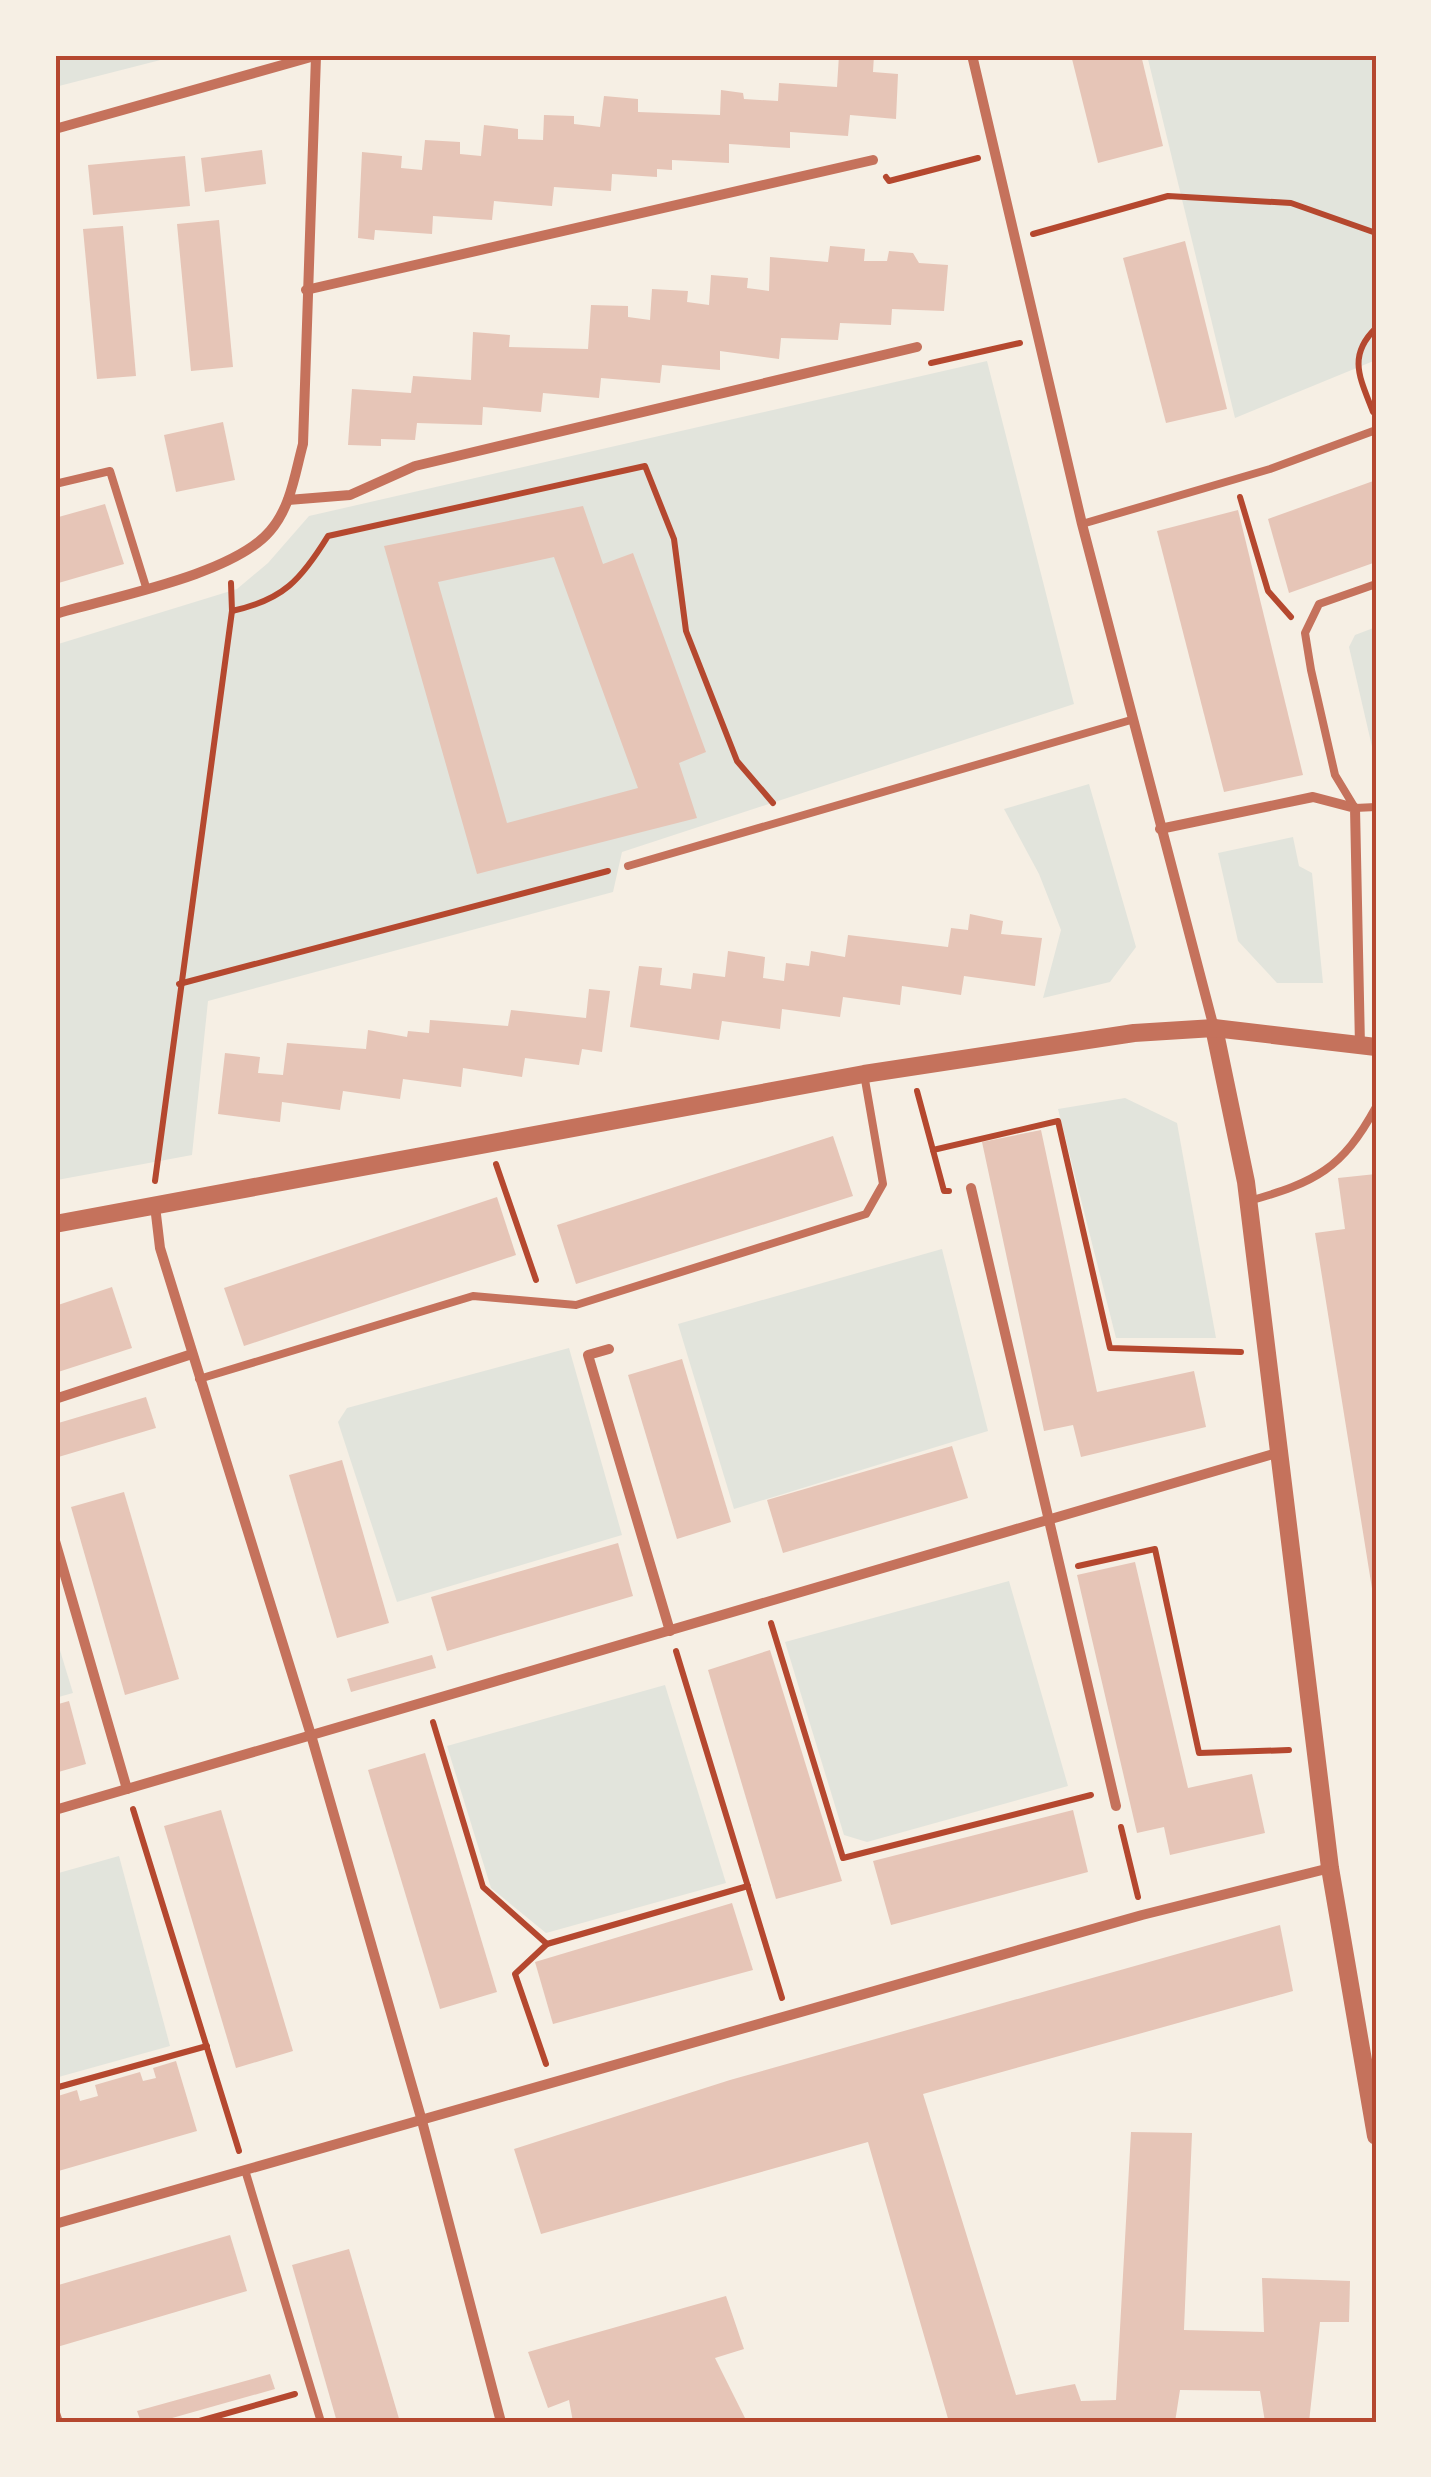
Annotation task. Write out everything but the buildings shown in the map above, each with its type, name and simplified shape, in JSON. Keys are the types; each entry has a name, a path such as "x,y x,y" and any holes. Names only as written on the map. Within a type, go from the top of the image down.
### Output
{"street":[{"path":"55,130 317,55 303,444 288,500 270,532 231,562 55,614"},
{"path":"972,55 1130,720 1214,1028 1248,1201 1330,1868 1376,2136"},
{"path":"306,290 874,160"},
{"path":"288,500 350,495 415,466 917,346"},
{"path":"55,1224 864,1074 1134,1033 1214,1028 1368,1046 1354,808 1313,798 1160,829"},
{"path":"971,1188 1116,1806"},
{"path":"155,1206 160,1248 311,1735 422,2121 501,2422"},
{"path":"608,1348 588,1355 670,1631"},
{"path":"55,1398 192,1354"},
{"path":"55,1810 1280,1452"},
{"path":"55,1541 127,1789"},
{"path":"55,2224 1142,1915 1330,1868"},
{"path":"55,2413 58,2422"}],"lane":[{"path":"1082,524 1235,479 1376,430"},
{"path":"55,484 110,471 146,587"},
{"path":"1376,584 1319,604 1305,633 1335,775 1354,808 1376,807"},
{"path":"628,866 1130,720"},
{"path":"199,1380 473,1296 576,1304 866,1214 884,1184 864,1074"},
{"path":"1248,1201 1308,1184 1356,1144 1376,1107"},
{"path":"245,2170 321,2422"}],"path":[{"path":"874,160 889,182 994,154"},
{"path":"1014,239 1168,196 1290,203 1376,232"},
{"path":"1376,328 1362,341 1355,364 1376,420"},
{"path":"917,346 933,364 1037,338"},
{"path":"232,611 280,596 313,561 328,536 646,466 674,539 686,632 738,761 786,820"},
{"path":"1235,479 1268,591 1305,633"},
{"path":"155,1206 155,1158 232,611 231,562"},
{"path":"179,984 628,866"},
{"path":"910,1066 944,1191 971,1188"},
{"path":"934,1150 1058,1121 1110,1348 1267,1353"},
{"path":"489,1144 542,1300"},
{"path":"1060,1570 1155,1550 1198,1753 1316,1750"},
{"path":"765,1603 843,1858 1112,1790"},
{"path":"670,1631 788,2016"},
{"path":"427,1702 483,1887 547,1944"},
{"path":"127,1789 245,2170"},
{"path":"1116,1806 1142,1915"},
{"path":"554,2083 514,1974 547,1944 748,1886"},
{"path":"55,2088 207,2046"},
{"path":"196,2422 311,2390"}],"shaded area":[{"path":"55,55 180,55 55,87"},
{"path":"1147,55 1376,55 1376,360 1235,418"},
{"path":"987,361 1074,704 622,852 613,892 208,1001 192,1155 57,1180 55,645 237,589 268,563 309,516"},
{"path":"1376,627 1376,764 1349,647 1355,635"},
{"path":"1089,784 1136,947 1110,982 1043,998 1061,930 1039,874 1004,809"},
{"path":"1293,837 1299,866 1312,873 1323,983 1277,983 1238,941 1218,853"},
{"path":"1125,1098 1177,1123 1216,1338 1116,1338 1058,1109"},
{"path":"942,1249 988,1431 734,1509 678,1324"},
{"path":"569,1348 622,1535 397,1602 338,1422 347,1408"},
{"path":"1009,1581 1068,1786 867,1842 844,1835 785,1642"},
{"path":"55,1634 73,1693 55,1698"},
{"path":"665,1685 726,1883 546,1933 491,1888 447,1746"},
{"path":"119,1856 170,2046 55,2078 55,1874"}]}
